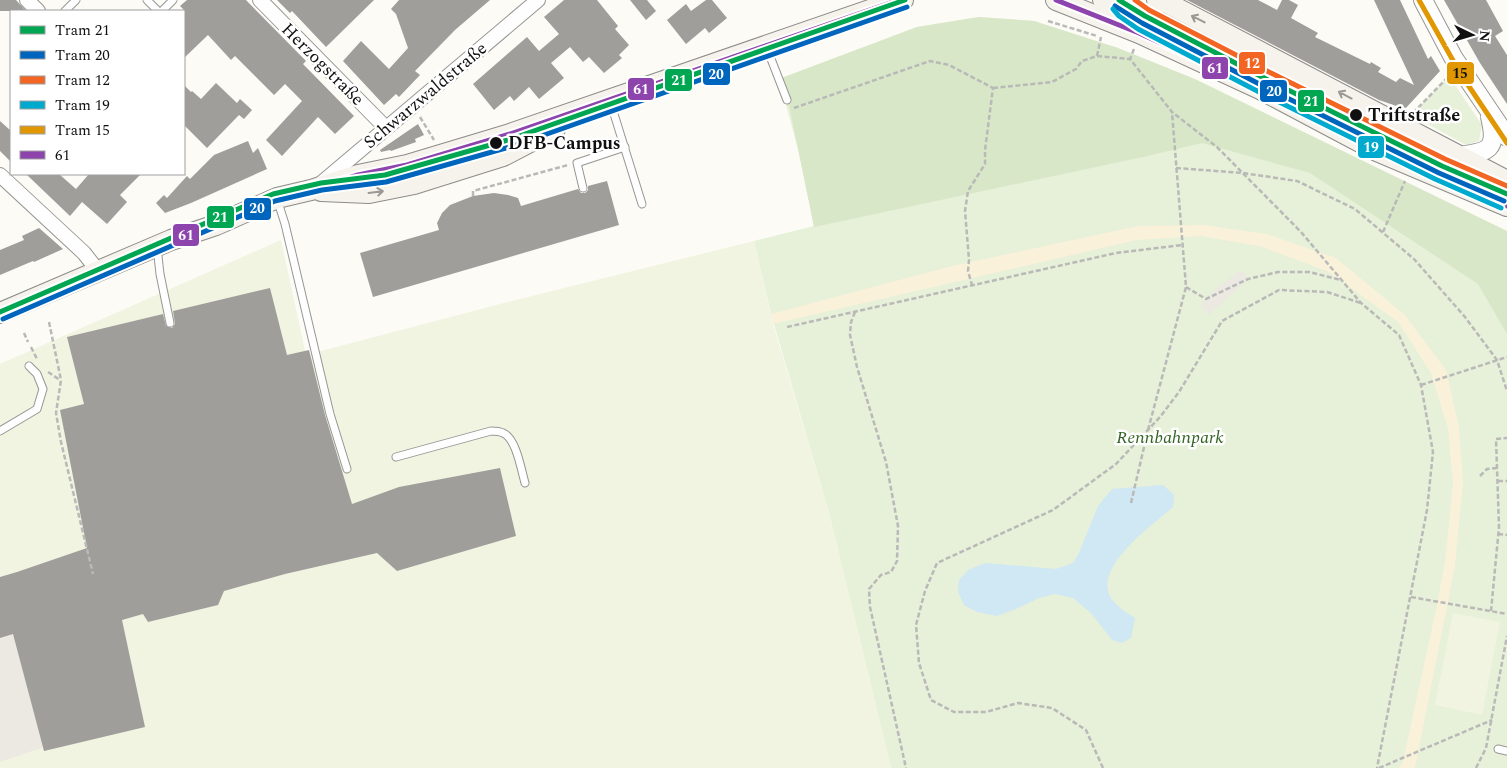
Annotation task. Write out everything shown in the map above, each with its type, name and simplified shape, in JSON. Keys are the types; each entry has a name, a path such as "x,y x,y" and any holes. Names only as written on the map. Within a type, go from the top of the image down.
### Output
{"main road":[{"path":"0,313 157,246 216,225 277,198 319,190 358,175 407,165 491,140 604,103 899,0"},
{"path":"1058,1 1081,3 1093,0"},
{"path":"1103,0 1131,42"},
{"path":"1058,1 1131,42 1260,89 1377,151 1507,206"},
{"path":"1162,1 1507,181"},
{"path":"319,190 369,193 390,190 500,160 604,103"}],"street":[{"path":"27,0 37,10"},
{"name":"Herzogstraße","path":"260,0 386,128"},
{"name":"Schwarzwaldstraße","path":"319,190 319,185 538,0"},
{"path":"1423,0 1453,57 1507,137"},
{"path":"1459,156 1480,153 1490,147 1494,139 1489,111"},
{"path":"0,175 84,253 98,272"}],"lane":[{"path":"66,10 76,0"},
{"path":"147,0 159,10"},
{"path":"161,10 173,0"},
{"path":"766,46 787,100"},
{"path":"604,103 624,147 642,204"},
{"path":"319,190 346,180 393,173 511,139 531,142"},
{"path":"584,188 576,163 624,147"},
{"path":"277,198 285,224 330,414 347,469"},
{"path":"157,246 160,274 170,323"},
{"path":"0,431 36,409 43,389 37,374 29,366"},
{"path":"396,457 490,431 502,433 510,438 525,483"},
{"path":"1498,749 1507,751"}],"path":[{"path":"1048,21 1101,37 1097,56"},
{"path":"1131,42 1130,59 1172,112 1217,147 1301,232 1361,303 1399,336 1421,385 1432,452 1427,510 1378,768"},
{"path":"794,108 930,61 949,64 993,88 1052,82 1076,69 1082,61 1097,56 1130,59"},
{"path":"1411,115 1449,76"},
{"path":"972,285 968,271 970,260 965,211 968,191 985,164 993,88"},
{"path":"1132,503 1148,430 1186,287 1172,112"},
{"path":"419,116 435,141"},
{"path":"473,196 473,191 576,163"},
{"path":"1176,168 1243,173 1297,181 1355,209 1414,259 1465,317 1497,360 1507,391"},
{"path":"1383,232 1406,180"},
{"path":"787,327 1116,253 1182,245"},
{"path":"1186,287 1206,299 1248,279 1278,272 1309,272 1342,281"},
{"path":"1103,768 1086,730 1052,708 1018,703 986,712 954,712 932,700 919,663 916,625 925,591 937,563 1053,510 1116,464 1160,417 1179,392 1222,321 1279,290 1327,292 1361,303"},
{"path":"855,312 851,322 850,335 857,367 886,462 898,526 897,561 891,572 881,575 869,590 870,607 906,768"},
{"path":"49,322 61,380 56,413 61,442 93,574"},
{"path":"24,333 28,342"},
{"path":"1421,385 1507,357"},
{"path":"1491,611 1498,534 1496,439 1507,438"},
{"path":"1480,476 1487,469 1498,468"},
{"path":"1498,481 1507,481"},
{"path":"1498,534 1507,535"},
{"path":"1411,596 1507,614"},
{"path":"1476,768 1486,748 1507,636"},
{"path":"1378,768 1492,720"}],"green space":[{"name":"Rennbahnpark","path":"979,17 1034,21 1118,48 1507,232 1507,768 891,768 829,513 771,314 754,241 814,226 799,153 779,79 917,27"},
{"path":"979,17 1034,21 1118,48 1195,79 1507,231 1507,334 1478,284 1310,173 1202,143 814,227 790,110 779,79 917,27"},
{"path":"1449,76 1482,125 1479,141 1466,145 1411,115"},
{"path":"281,240 306,355 504,303 754,241 773,324 829,513 891,768 0,768 0,364"},
{"path":"1453,613 1500,622 1482,715 1435,705"}],"sand":[{"path":"1204,225 1267,234 1336,258 1405,315 1446,370 1459,427 1463,483 1455,566 1414,768 1399,768 1403,761 1445,562 1453,483 1448,429 1431,373 1398,322 1329,272 1263,247 1201,236 1137,240 773,324 771,314 952,266 1138,226"}],"shaded area":[{"path":"1242,270 1248,279 1208,315 1201,305 1215,289"},
{"path":"17,624 47,746 0,762 0,628"}],"water":[{"path":"1163,485 1174,495 1173,507 1140,535 1117,560 1110,573 1107,586 1111,598 1119,607 1135,618 1131,638 1122,643 1112,640 1091,613 1073,598 1055,594 1039,598 997,616 977,612 964,605 958,592 959,580 968,570 985,563 1056,569 1073,563 1098,506 1112,489"}],"building":[{"path":"0,0 16,0 25,10 10,10 0,11"},
{"path":"187,0 246,0 306,61 303,64 354,116 335,134 318,117 282,156 266,140 302,101 285,84 274,95 235,56 231,60 208,35 185,57 185,10 180,6"},
{"path":"277,0 374,0 326,47 292,11 290,13"},
{"path":"399,0 490,0 455,30 415,71 420,75 399,97 396,94 384,105 343,61 361,41 389,69 408,48 396,14 391,9"},
{"path":"564,0 597,0 618,26 615,29 629,45 619,55 622,58 604,73 589,57 583,62 570,47 551,63 564,78 539,99 529,87 514,101 510,96 494,110 473,84 527,37 539,51 559,34 544,17"},
{"path":"630,0 647,0 656,11 646,20"},
{"path":"706,0 712,0 727,18 709,33 705,28 686,44 667,20 686,4 691,11"},
{"path":"1187,0 1258,0 1277,10 1282,0 1289,0 1298,5 1291,18 1318,33 1315,37 1370,64 1371,62 1381,68 1378,72 1396,82 1400,78 1414,85 1374,0 1400,0 1428,59 1431,56 1440,71 1405,109 1379,100"},
{"path":"1444,0 1486,0 1503,31 1495,36 1507,55 1507,104 1480,63"},
{"path":"216,83 237,103 240,99 252,110 244,119 239,115 207,148 185,126 185,86 201,99"},
{"path":"0,121 10,130 10,161 0,151"},
{"path":"418,124 424,135 415,139 416,142 391,151 381,152 380,150"},
{"path":"248,141 253,153 258,148 267,169 165,213 156,203 164,195 167,198 187,176 190,179 214,155"},
{"path":"27,175 60,175 76,189 88,175 140,175 120,195 127,202 107,224 82,202 70,216"},
{"path":"607,181 619,225 373,297 360,253 439,230 437,223 442,213 450,205 473,196 494,193 518,198 521,206 578,189 581,193 585,193 588,190 588,186"},
{"path":"39,228 63,249 0,275 0,250 24,240 22,236"},
{"path":"270,288 287,355 309,350 325,415 352,504 399,487 500,468 516,536 397,571 377,553 285,574 224,591 218,605 148,622 143,614 122,620 145,727 44,751 13,634 0,638 0,577 87,548 60,410 84,404 67,337 163,314 166,326 172,328 175,324 173,311"}],"tram line":[{"name":"21","path":"0,312 273,194 321,183 385,175 511,139 905,0"},
{"name":"21","path":"1119,0 1145,16 1268,80 1442,166 1507,194"},
{"name":"12","path":"1135,0 1149,10 1271,73 1445,159 1507,186"},
{"name":"15","path":"1419,0 1460,73 1507,143"},
{"name":"20","path":"1115,6 1142,23 1265,87 1439,173 1504,201"},
{"name":"20","path":"3,319 275,201 322,190 386,182 513,146 907,7"},
{"name":"19","path":"1113,9 1119,16 1138,29 1261,93 1435,179 1501,208"}],"transit line":[{"name":"61","path":"0,313 171,240 216,225 277,198 311,190 358,175 407,165 510,134 903,0"},
{"name":"61","path":"1056,0 1139,33 1260,89 1377,151 1507,206"}],"place":[{"name":"Triftstraße","path":"1356,115"},
{"name":"DFB-Campus","path":"496,143"}]}
